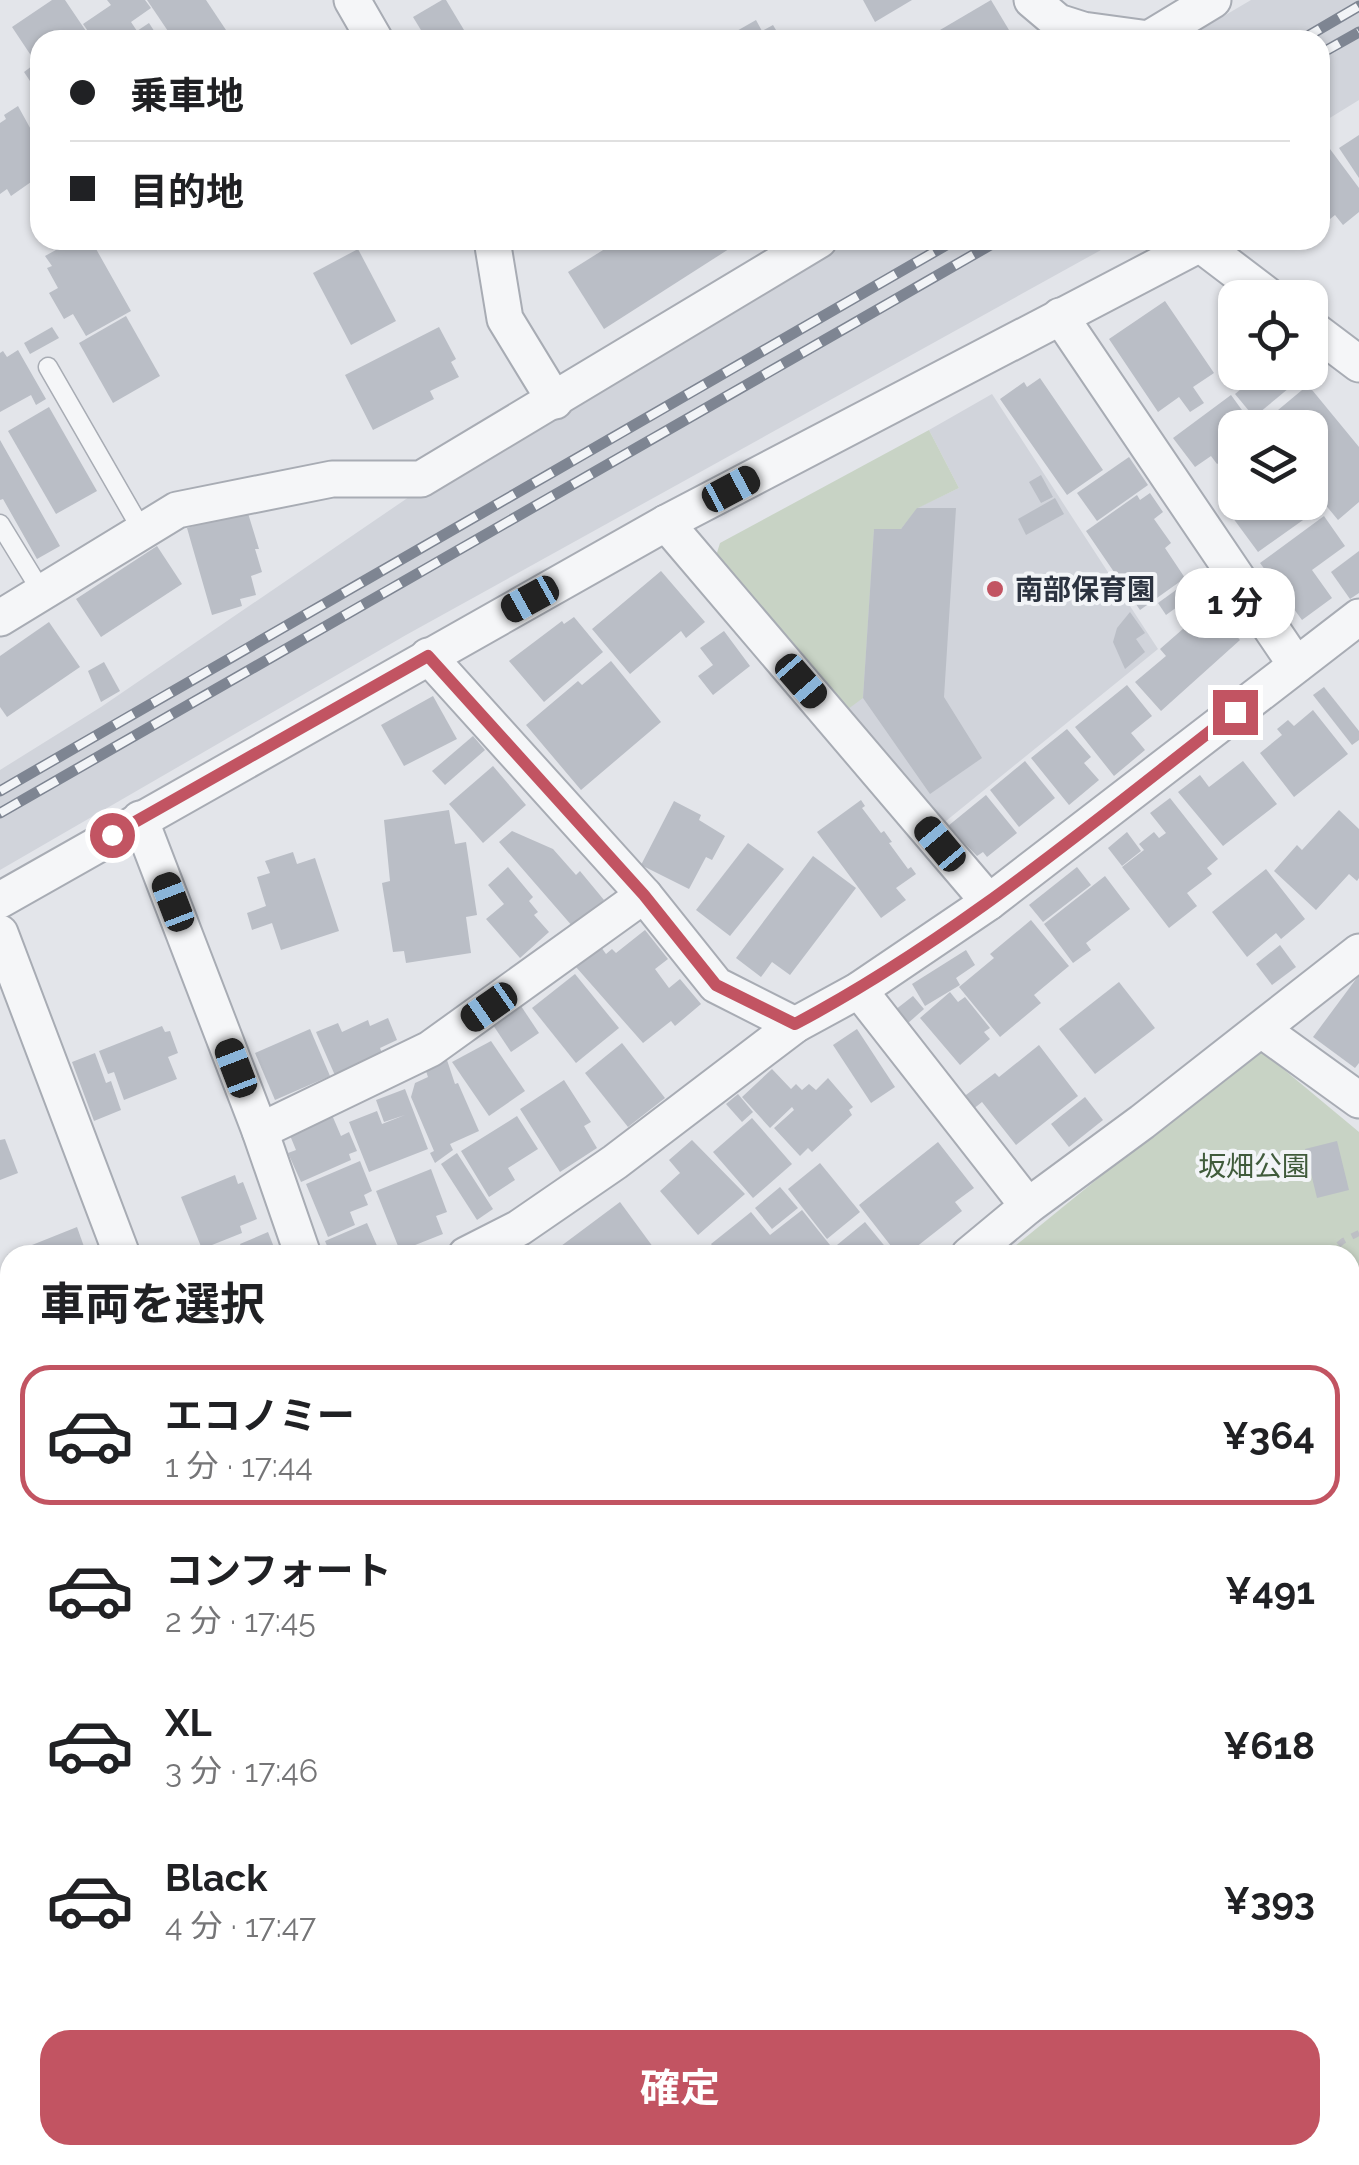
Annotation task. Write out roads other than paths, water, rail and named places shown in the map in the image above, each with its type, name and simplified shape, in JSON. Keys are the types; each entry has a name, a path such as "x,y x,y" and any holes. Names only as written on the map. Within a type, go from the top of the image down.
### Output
{"street":[{"path":"352,0 369,30"},
{"path":"1032,0 1058,22 1083,30"},
{"path":"1164,30 1213,0"},
{"path":"494,250 505,319 555,401"},
{"path":"0,618 177,510 332,479 422,479 803,250"},
{"path":"0,900 666,523 1188,250"},
{"path":"1208,250 1247,280"},
{"path":"1060,316 1296,665"},
{"path":"1328,341 1359,364"},
{"path":"666,523 989,902"},
{"path":"486,1245 519,1228 615,1162 795,1024 859,990 989,902 1359,617"},
{"path":"428,656 644,895 716,985 795,1024"},
{"path":"140,819 300,1245"},
{"path":"260,1131 430,1048 644,895"},
{"path":"0,933 118,1245"},
{"path":"981,1245 1359,952"},
{"path":"859,990 1028,1206"},
{"path":"1262,1030 1359,1100"}],"lane":[{"path":"48,367 143,532"},
{"path":"0,524 43,594"}],"railway":[{"path":"1318,30 1359,6"},
{"path":"1330,48 1359,32"},
{"path":"0,791 938,250"},
{"path":"0,813 982,250"}],"place":[{"name":"南部保育園","path":"995,589"}],"park label":[{"name":"坂畑公園","path":"1254,1166"}]}
